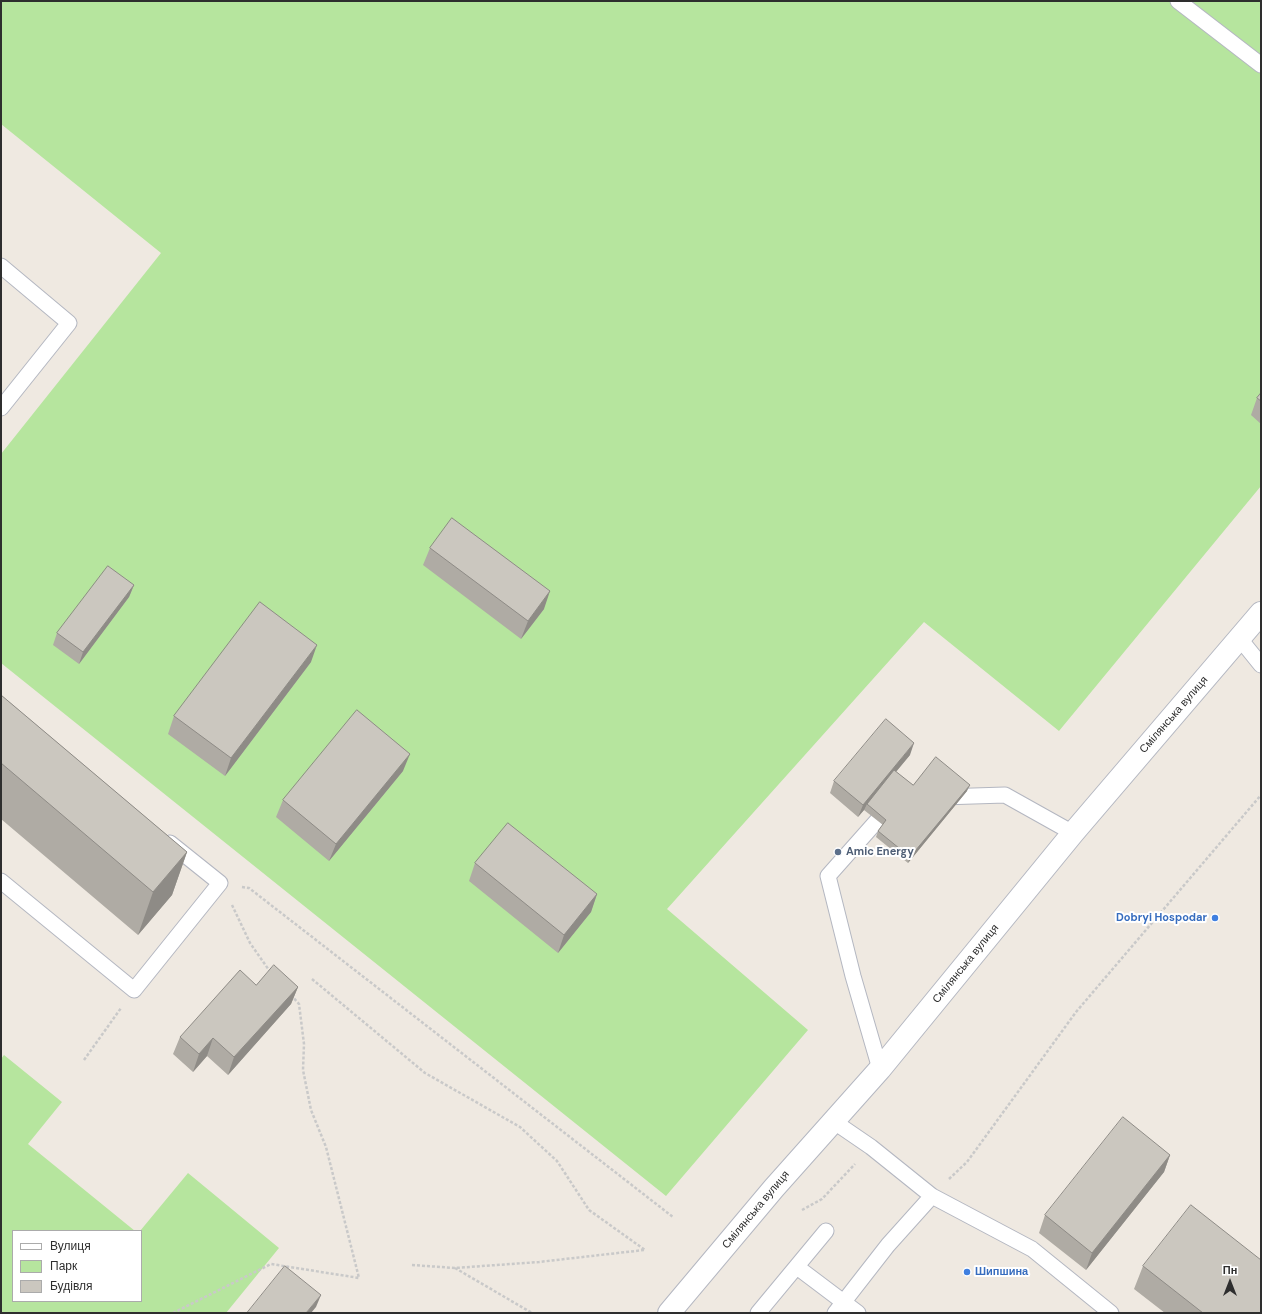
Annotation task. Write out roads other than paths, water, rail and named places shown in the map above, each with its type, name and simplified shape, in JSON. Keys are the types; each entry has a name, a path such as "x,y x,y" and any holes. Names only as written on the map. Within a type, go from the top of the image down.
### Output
{"main road":[{"name":"Смілянська вулиця","path":"669,1313 833,1121 880,1069 1073,833 1261,613"}],"lane":[{"path":"1178,1 1261,65"},
{"path":"1,266 69,323 1,408"},
{"path":"1240,638 1261,647"},
{"path":"1240,638 1261,665"},
{"path":"928,798 1005,795 1073,833"},
{"path":"880,1069 853,976 828,876 896,799 904,799"},
{"path":"1,881 134,990 220,883 159,834"},
{"path":"833,1121 871,1147 932,1196 1032,1249 1111,1313"},
{"path":"840,1307 888,1245 932,1196"},
{"path":"758,1313 826,1231"},
{"path":"797,1267 840,1307 858,1313"}],"place":[{"name":"Amic Energy","path":"838,852"},
{"name":"Dobryi Hospodar","path":"1215,918"},
{"name":"Шипшина","path":"967,1272"}]}
